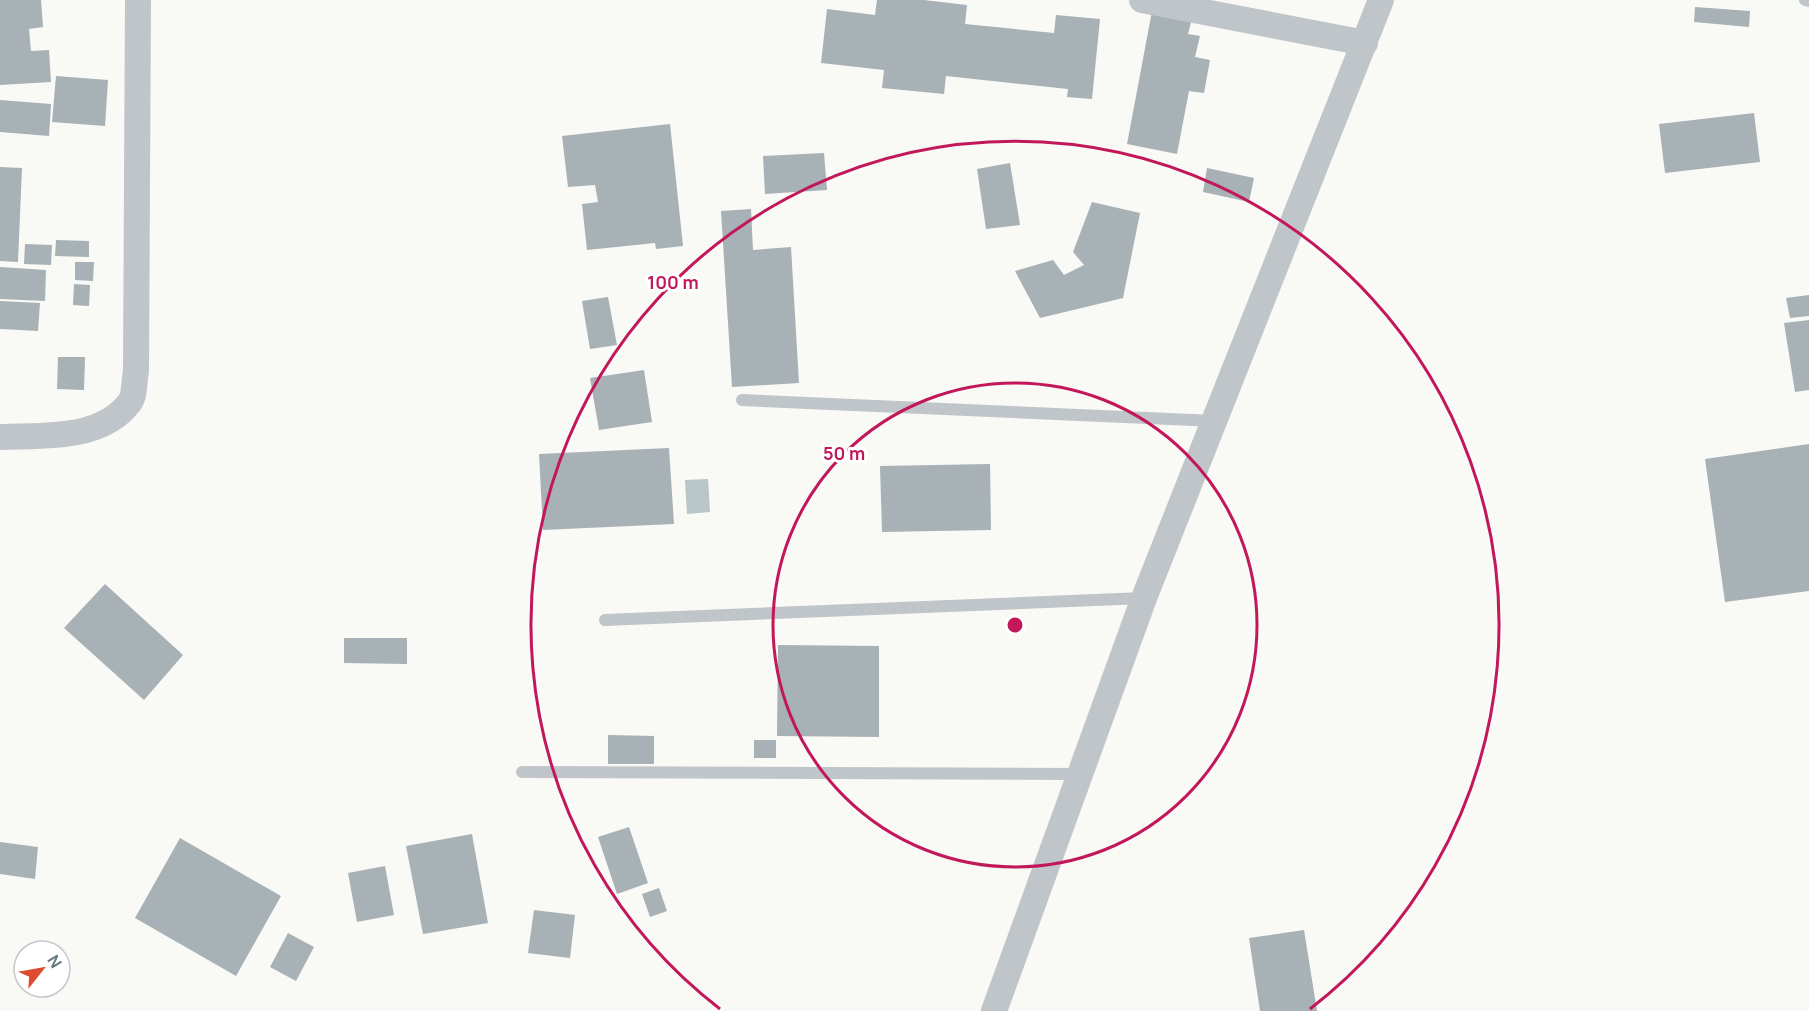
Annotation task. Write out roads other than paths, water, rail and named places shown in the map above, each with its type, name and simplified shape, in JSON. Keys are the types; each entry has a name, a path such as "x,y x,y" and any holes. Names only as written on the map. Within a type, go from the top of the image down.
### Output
{"street":[{"path":"0,437 75,434 113,419 131,401 136,371 138,0"},
{"path":"1142,0 1365,43"},
{"path":"994,1011 1144,598 1216,422 1381,0"}],"lane":[{"path":"742,400 1216,422"},
{"path":"605,620 1144,598"},
{"path":"522,772 1081,774"}]}
